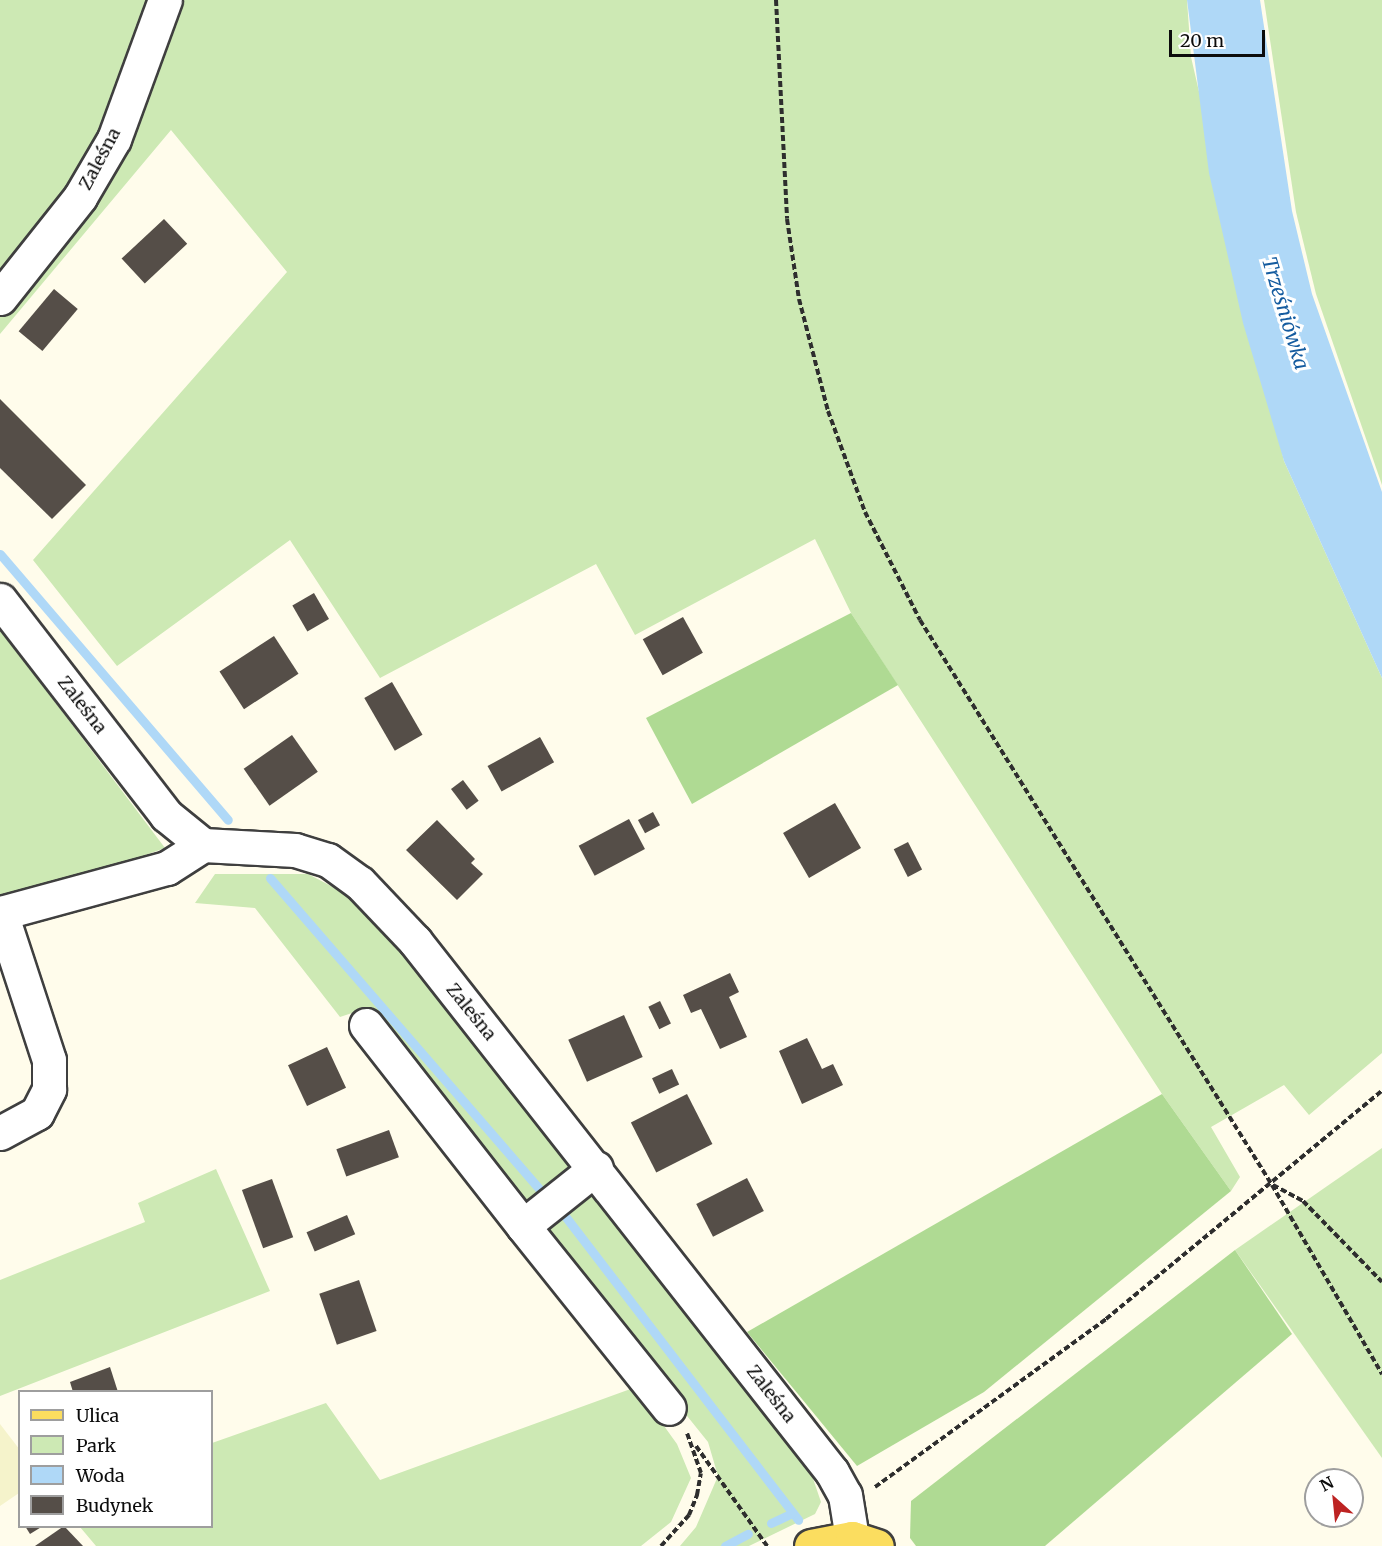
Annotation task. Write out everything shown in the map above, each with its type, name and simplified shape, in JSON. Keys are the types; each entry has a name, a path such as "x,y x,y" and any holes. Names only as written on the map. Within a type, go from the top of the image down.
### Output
{"main road":[{"path":"812,1546 865,1542"}],"street":[{"name":"Zaleśna","path":"0,298 80,196 114,139 165,0"},
{"name":"Zaleśna","path":"0,600 166,815 203,845 295,850 328,860 360,883 415,941 596,1168 845,1495 865,1542"},
{"path":"0,1133 38,1113 49,1089 49,1060 0,911 167,868 203,845"},
{"path":"366,1025 669,1408"},
{"path":"523,1226 596,1168"}],"path":[{"path":"776,0 787,219 799,299 828,411 865,512 920,620 1272,1185 1382,1374"},
{"path":"845,1495 879,1486 906,1468 1106,1320 1272,1185 1382,1091"},
{"path":"1272,1185 1303,1201 1382,1282"},
{"path":"669,1408 767,1546"},
{"path":"661,1546 689,1515 697,1495 701,1473 695,1444"}],"shaded area":[{"path":"0,1424 18,1447 18,1494 0,1506"}],"green space":[{"path":"0,0 158,0 117,113 64,203 0,284"},
{"path":"173,0 1187,0 1191,57 1284,461 1382,678 1382,1053 1309,1115 1284,1085 1211,1127 1240,1177 1231,1191 1162,1094 851,613 815,539 635,635 596,564 380,678 290,540 117,666 33,560 287,272 171,130 0,334 0,314"},
{"path":"1264,0 1382,0 1382,485 1316,294 1296,212"},
{"path":"851,613 898,685 692,804 646,718"},
{"path":"0,629 165,848 0,907"},
{"path":"215,874 308,874 354,898 398,947 808,1464 821,1502 815,1514 749,1546 680,1546 696,1527 718,1476 708,1442 361,1010 340,1017 255,908 195,903"},
{"path":"1162,1094 1231,1191 984,1392 857,1466 747,1332"},
{"path":"1382,1148 1382,1458 1235,1250"},
{"path":"216,1169 270,1291 0,1396 0,1280 145,1222 138,1203"},
{"path":"1235,1250 1292,1334 1045,1546 916,1546 910,1538 911,1501"},
{"path":"636,1387 677,1444 691,1478 671,1522 641,1546 96,1546 81,1528 213,1528 213,1443 326,1403 380,1480"}],"water":[{"name":"Trześniówka","path":"1187,0 1260,0 1292,211 1312,294 1382,492 1382,678 1284,461 1243,323 1209,173"}],"building":[{"path":"164,219 187,244 145,283 122,259"},
{"path":"54,289 78,309 42,351 19,331"},
{"path":"0,399 86,485 52,519 0,468"},
{"path":"314,593 329,619 307,631 292,606"},
{"path":"683,617 703,653 663,675 643,639"},
{"path":"274,636 299,674 244,709 219,671"},
{"path":"392,682 422,735 395,751 364,698"},
{"path":"292,735 318,772 269,806 244,769"},
{"path":"540,737 554,762 502,791 488,766"},
{"path":"463,780 479,801 467,810 451,789"},
{"path":"835,803 861,848 809,878 783,833"},
{"path":"653,812 660,825 645,833 638,820"},
{"path":"629,819 645,849 595,876 579,846"},
{"path":"437,820 475,859 471,863 483,874 457,900 406,850"},
{"path":"908,842 922,870 908,877 894,849"},
{"path":"730,973 739,992 729,997 747,1037 720,1049 701,1009 691,1013 683,995"},
{"path":"660,1001 671,1023 659,1029 648,1007"},
{"path":"624,1015 643,1057 587,1082 568,1040"},
{"path":"807,1038 822,1069 833,1064 843,1085 802,1104 779,1051"},
{"path":"327,1047 346,1088 307,1106 288,1065"},
{"path":"672,1069 679,1084 659,1094 652,1078"},
{"path":"687,1094 712,1144 656,1172 631,1123"},
{"path":"389,1130 399,1157 346,1176 336,1149"},
{"path":"747,1178 764,1211 713,1237 696,1204"},
{"path":"272,1179 293,1237 263,1248 242,1190"},
{"path":"347,1215 355,1234 315,1252 306,1232"},
{"path":"359,1280 377,1331 337,1345 319,1294"},
{"path":"110,1367 117,1390 72,1390 70,1382"},
{"path":"26,1528 40,1528 30,1534"},
{"path":"61,1528 66,1528 83,1546 35,1546"}],"waterway":[{"path":"0,554 228,820"},
{"path":"270,878 544,1194"},
{"path":"565,1216 798,1520"},
{"path":"771,1523 792,1513"},
{"path":"725,1546 748,1534"}]}
